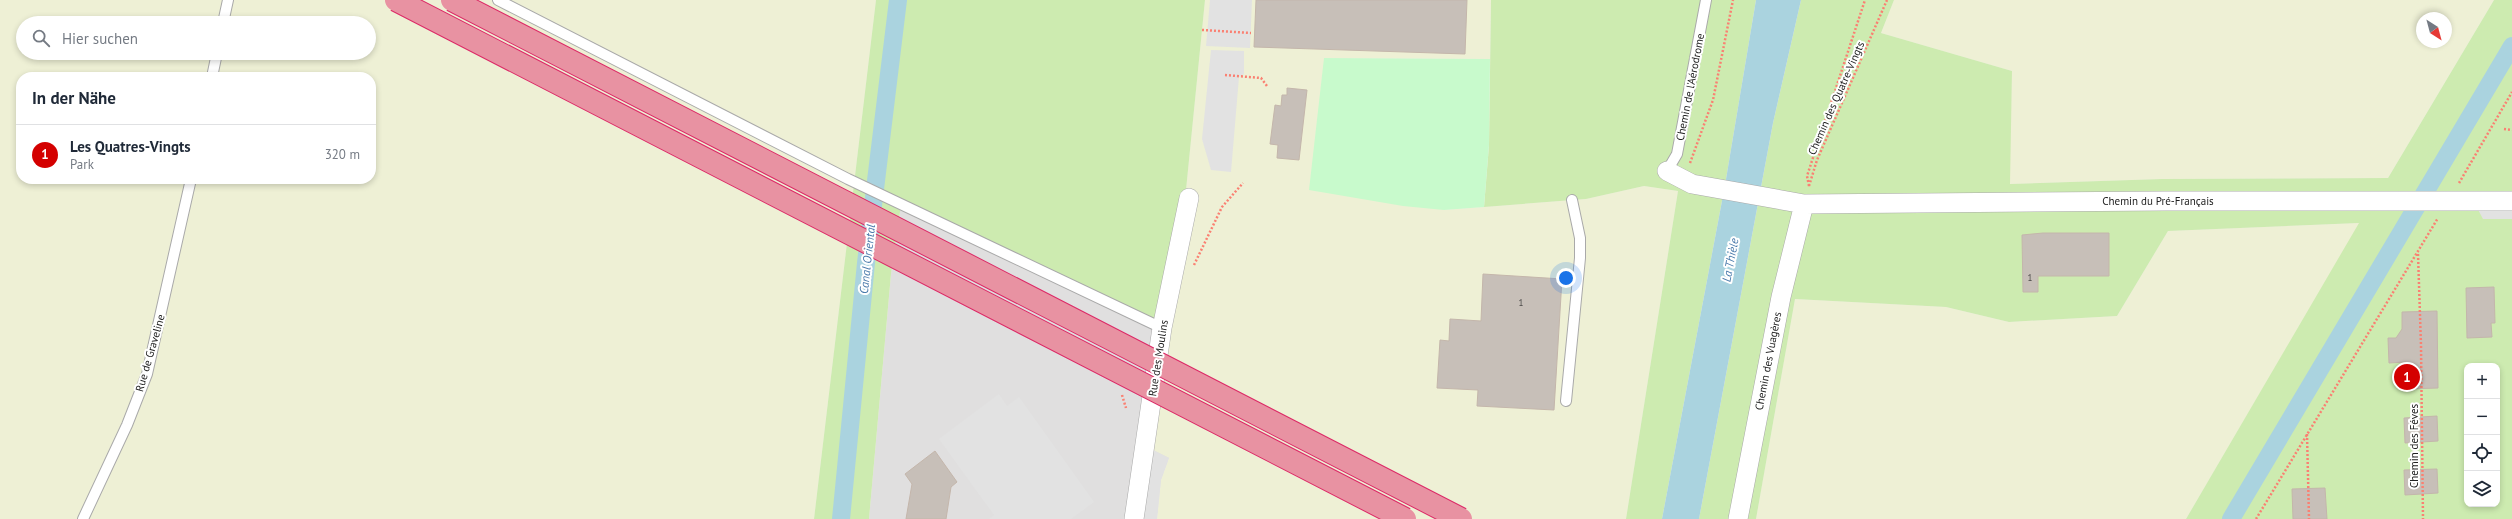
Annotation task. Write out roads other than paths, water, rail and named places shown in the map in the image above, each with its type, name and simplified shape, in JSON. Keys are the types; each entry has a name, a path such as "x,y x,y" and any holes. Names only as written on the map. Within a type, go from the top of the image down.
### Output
{"highway":[{"path":"396,0 1405,519"},
{"path":"452,0 1461,519"}],"street":[{"name":"Chemin du Pré-Français","path":"1667,171 1688,182 1801,198 2390,200 2448,202 2512,201"},
{"name":"Rue des Moulins","path":"1134,519 1162,328 1189,198"},
{"name":"Chemin des Vuagères","path":"1738,519 1801,198"}],"lane":[{"path":"225,16 228,0"},
{"path":"498,0 848,179 1162,328"},
{"name":"Chemin de l'Aérodrome","path":"1667,171 1677,154 1706,0"},
{"path":"213,72 216,60"},
{"name":"Rue de Graveline","path":"83,519 127,425 147,374 190,184"},
{"path":"1566,401 1580,258 1580,238 1572,200"}],"water":[{"name":"La Thièle","path":"1756,0 1801,0 1773,123 1699,519 1662,519 1725,185"}],"waterway":[{"name":"Canal Oriental","path":"841,519 866,263 898,0"},
{"path":"2231,519 2512,46"}],"place":[{"name":"Les Quatres-Vingts","path":"2407,377"}]}
